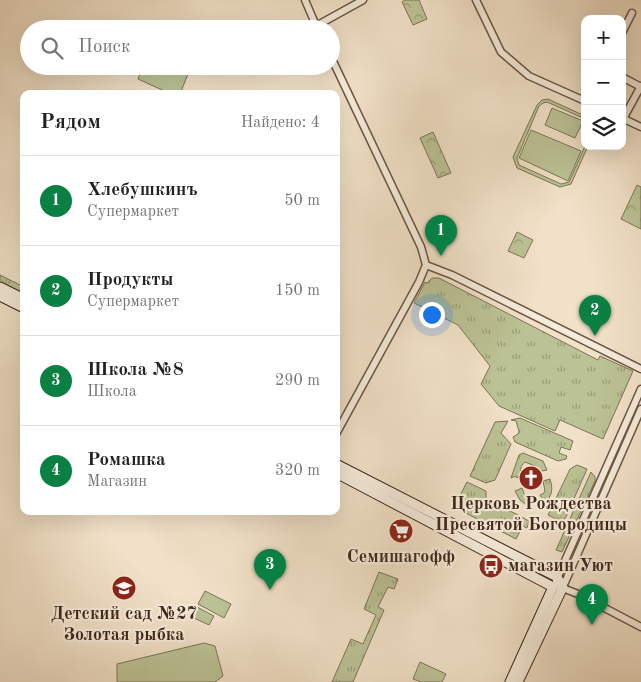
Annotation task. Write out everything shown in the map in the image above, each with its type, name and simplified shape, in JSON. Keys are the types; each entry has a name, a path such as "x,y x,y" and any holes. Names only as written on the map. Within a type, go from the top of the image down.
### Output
{"street":[{"path":"305,0 314,20"},
{"path":"329,20 363,0"},
{"path":"476,0 501,52 528,76 581,99"},
{"path":"626,25 632,13"},
{"path":"340,75 421,247 426,265 419,282 340,427"},
{"path":"626,79 641,87 626,114"},
{"path":"626,120 641,127"},
{"path":"426,265 452,275 641,369"},
{"path":"0,286 20,297"},
{"path":"0,296 20,306"},
{"path":"510,682 641,389"},
{"path":"518,682 563,587 641,409"},
{"path":"340,466 558,577 563,587"},
{"path":"340,475 553,587 563,587 641,627"}],"green space":[{"path":"405,0 419,0 427,19 413,25 402,2"},
{"path":"140,75 188,75 182,90 162,90 138,79"},
{"path":"548,99 581,114 581,117 547,102 539,106 517,158 519,165 561,184 569,182 583,150 586,150 571,184 560,187 517,168 513,157 537,105 542,100"},
{"path":"552,108 581,120 581,125 575,138 545,125"},
{"path":"531,130 581,151 568,181 519,158"},
{"path":"433,132 451,173 438,178 420,138"},
{"path":"637,185 641,187 641,229 621,219"},
{"path":"517,232 533,240 524,258 508,251"},
{"path":"0,275 20,285 20,293 0,283"},
{"path":"432,278 439,278 598,360 600,356 633,371 603,439 560,420 555,431 499,406 481,384 490,366 458,325 414,303 425,282 427,283"},
{"path":"520,418 573,441 570,450 561,447 559,453 567,456 566,459 558,461 515,442 513,437 519,431 516,421 511,420"},
{"path":"508,421 501,433 511,444 495,480 486,483 470,476 495,422"},
{"path":"523,453 543,461 547,470 537,472 535,466 525,462 521,468 521,475 517,478 516,476 511,478 519,455"},
{"path":"577,465 587,469 566,517 563,521 558,522 548,515 570,469"},
{"path":"591,472 595,477 595,481 562,552 556,550"},
{"path":"550,479 551,493 549,498 543,501 540,495 545,491 543,481"},
{"path":"467,482 486,491 486,498 529,521 527,528 523,526 516,539 454,507"},
{"path":"522,488 525,496 529,498 534,497 536,503 527,505 520,500 515,491"},
{"path":"379,572 398,579 394,589 388,587 378,607 384,610 353,682 332,682 351,639 363,644 376,615 364,609"},
{"path":"205,591 231,604 224,618 198,604"},
{"path":"197,607 214,616 209,625 192,617"},
{"path":"204,643 215,646 223,676 215,682 117,682 117,664"},
{"path":"420,662 446,674 442,682 421,682 413,679"}],"place":[{"name":"Хлебушкинъ","path":"441,256"},
{"name":"Продукты","path":"595,336"},
{"name":"Церковь Рождества Пресвятой Богородицы","path":"531,478"},
{"name":"Семишагофф","path":"401,531"},
{"name":"магазин Уют","path":"491,566"},
{"name":"Детский сад №27 Золотая рыбка","path":"124,588"},
{"name":"Школа №8","path":"270,590"},
{"name":"Ромашка","path":"592,625"}]}
